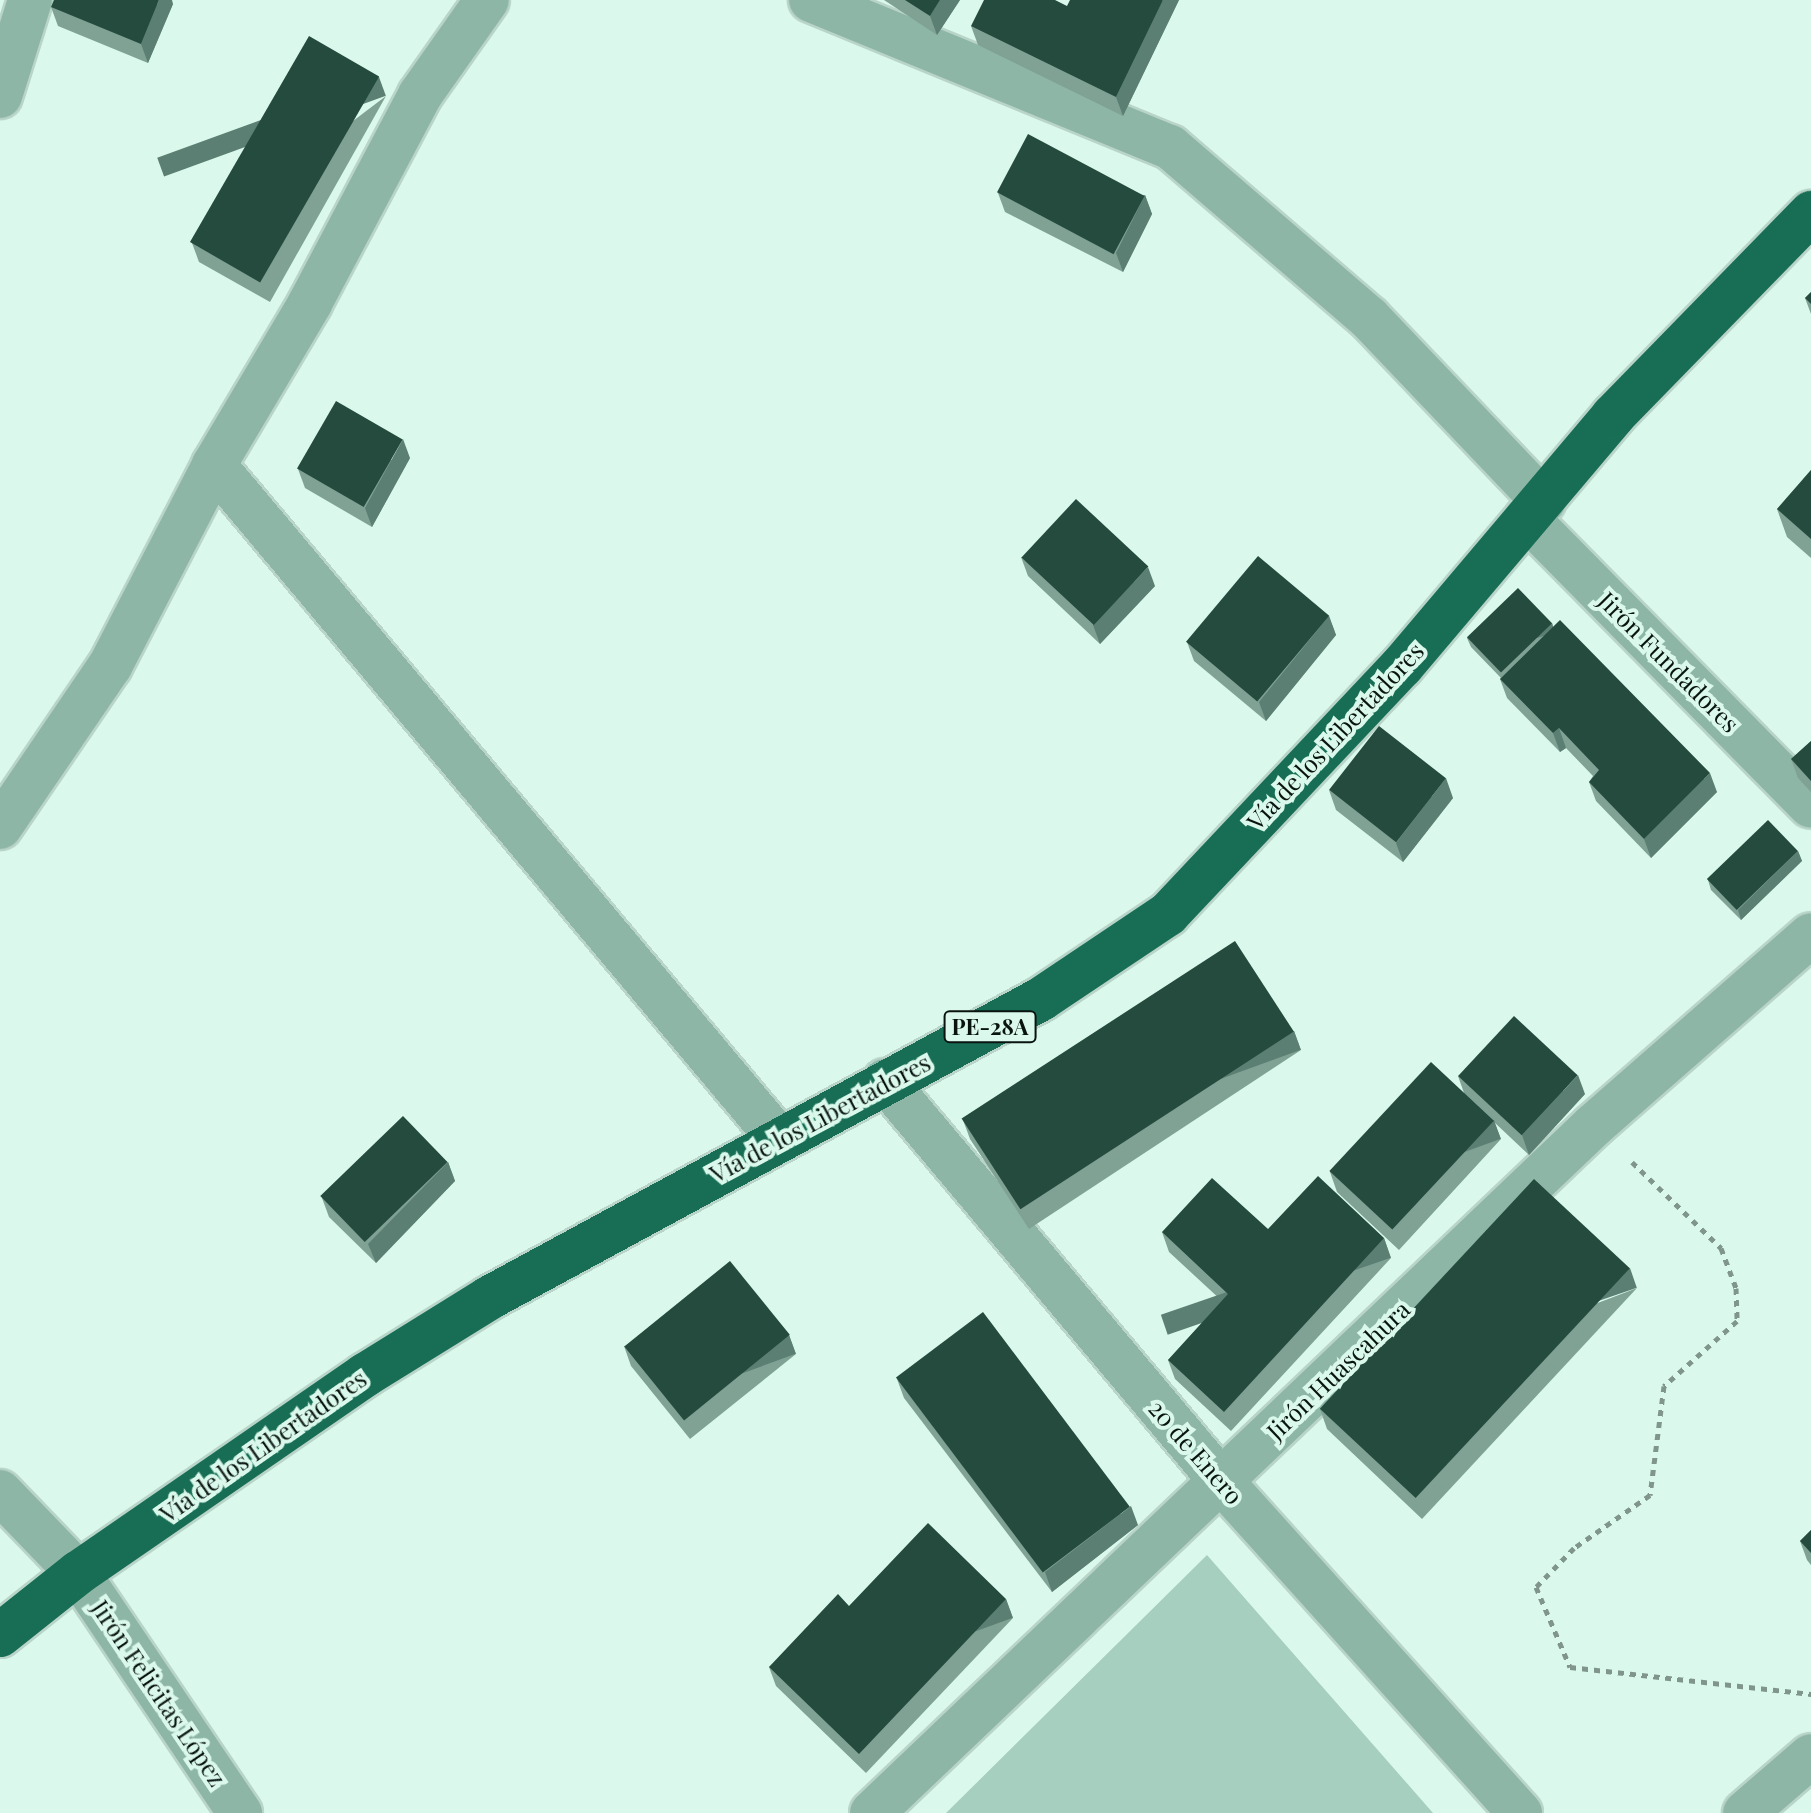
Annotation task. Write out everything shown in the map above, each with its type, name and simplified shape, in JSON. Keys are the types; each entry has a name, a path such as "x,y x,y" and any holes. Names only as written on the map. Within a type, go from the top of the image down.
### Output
{"highway":[{"name":"Vía de los Libertadores","path":"0,1635 78,1573 365,1375 489,1298 1041,999 1168,914 1402,666 1613,416 1811,213"}],"street":[{"path":"0,96 30,0"},
{"path":"0,827 110,666 214,465 310,303 420,95 487,0"},
{"name":"Jirón Fundadores","path":"811,0 1170,147 1369,318 1535,510 1811,806"},
{"path":"214,465 779,1139"},
{"name":"Jirón Huascahura","path":"872,1813 1594,1125 1811,935"},
{"name":"20 de Enero","path":"885,1081 1221,1481 1520,1813"},
{"name":"Jirón Felicitas López","path":"0,1492 78,1573 240,1813"},
{"path":"1745,1813 1811,1756"}],"path":[{"path":"1594,1125 1721,1248 1736,1288 1737,1321 1664,1386 1650,1495 1574,1548 1536,1587 1570,1667 1811,1694"}],"green space":[{"path":"1207,1555 1433,1813 946,1813"}],"building":[{"path":"54,0 159,0 141,44 51,7"},
{"path":"905,0 940,0 930,16"},
{"path":"984,0 1055,0 1067,6 1070,0 1163,0 1116,97 971,26"},
{"path":"309,36 379,76 260,283 190,242"},
{"path":"1028,134 1145,196 1114,254 997,192"},
{"path":"336,401 403,440 364,507 297,469"},
{"path":"1811,470 1811,539 1777,509"},
{"path":"1076,499 1148,567 1094,625 1021,558"},
{"path":"1258,556 1329,616 1257,702 1186,642"},
{"path":"1518,588 1552,623 1501,673 1467,637"},
{"path":"1560,620 1710,773 1644,839 1589,782 1599,770 1559,728 1553,733 1500,679"},
{"path":"1379,726 1446,778 1396,842 1329,790"},
{"path":"1811,741 1811,781 1791,759"},
{"path":"1768,820 1798,851 1737,910 1707,879"},
{"path":"1235,941 1294,1032 1020,1209 962,1119"},
{"path":"1514,1016 1578,1075 1522,1135 1458,1076"},
{"path":"1431,1062 1494,1121 1392,1230 1329,1171"},
{"path":"403,1116 447,1162 365,1242 320,1196"},
{"path":"1318,1176 1384,1238 1224,1412 1168,1360 1228,1294 1162,1232 1212,1178 1268,1229"},
{"path":"1534,1179 1630,1268 1416,1498 1320,1409"},
{"path":"730,1261 790,1335 684,1420 624,1347"},
{"path":"983,1312 1130,1507 1043,1572 896,1378"},
{"path":"928,1523 1006,1599 859,1754 769,1667 838,1594 849,1606"},
{"path":"1811,1530 1811,1553 1800,1541"}]}
